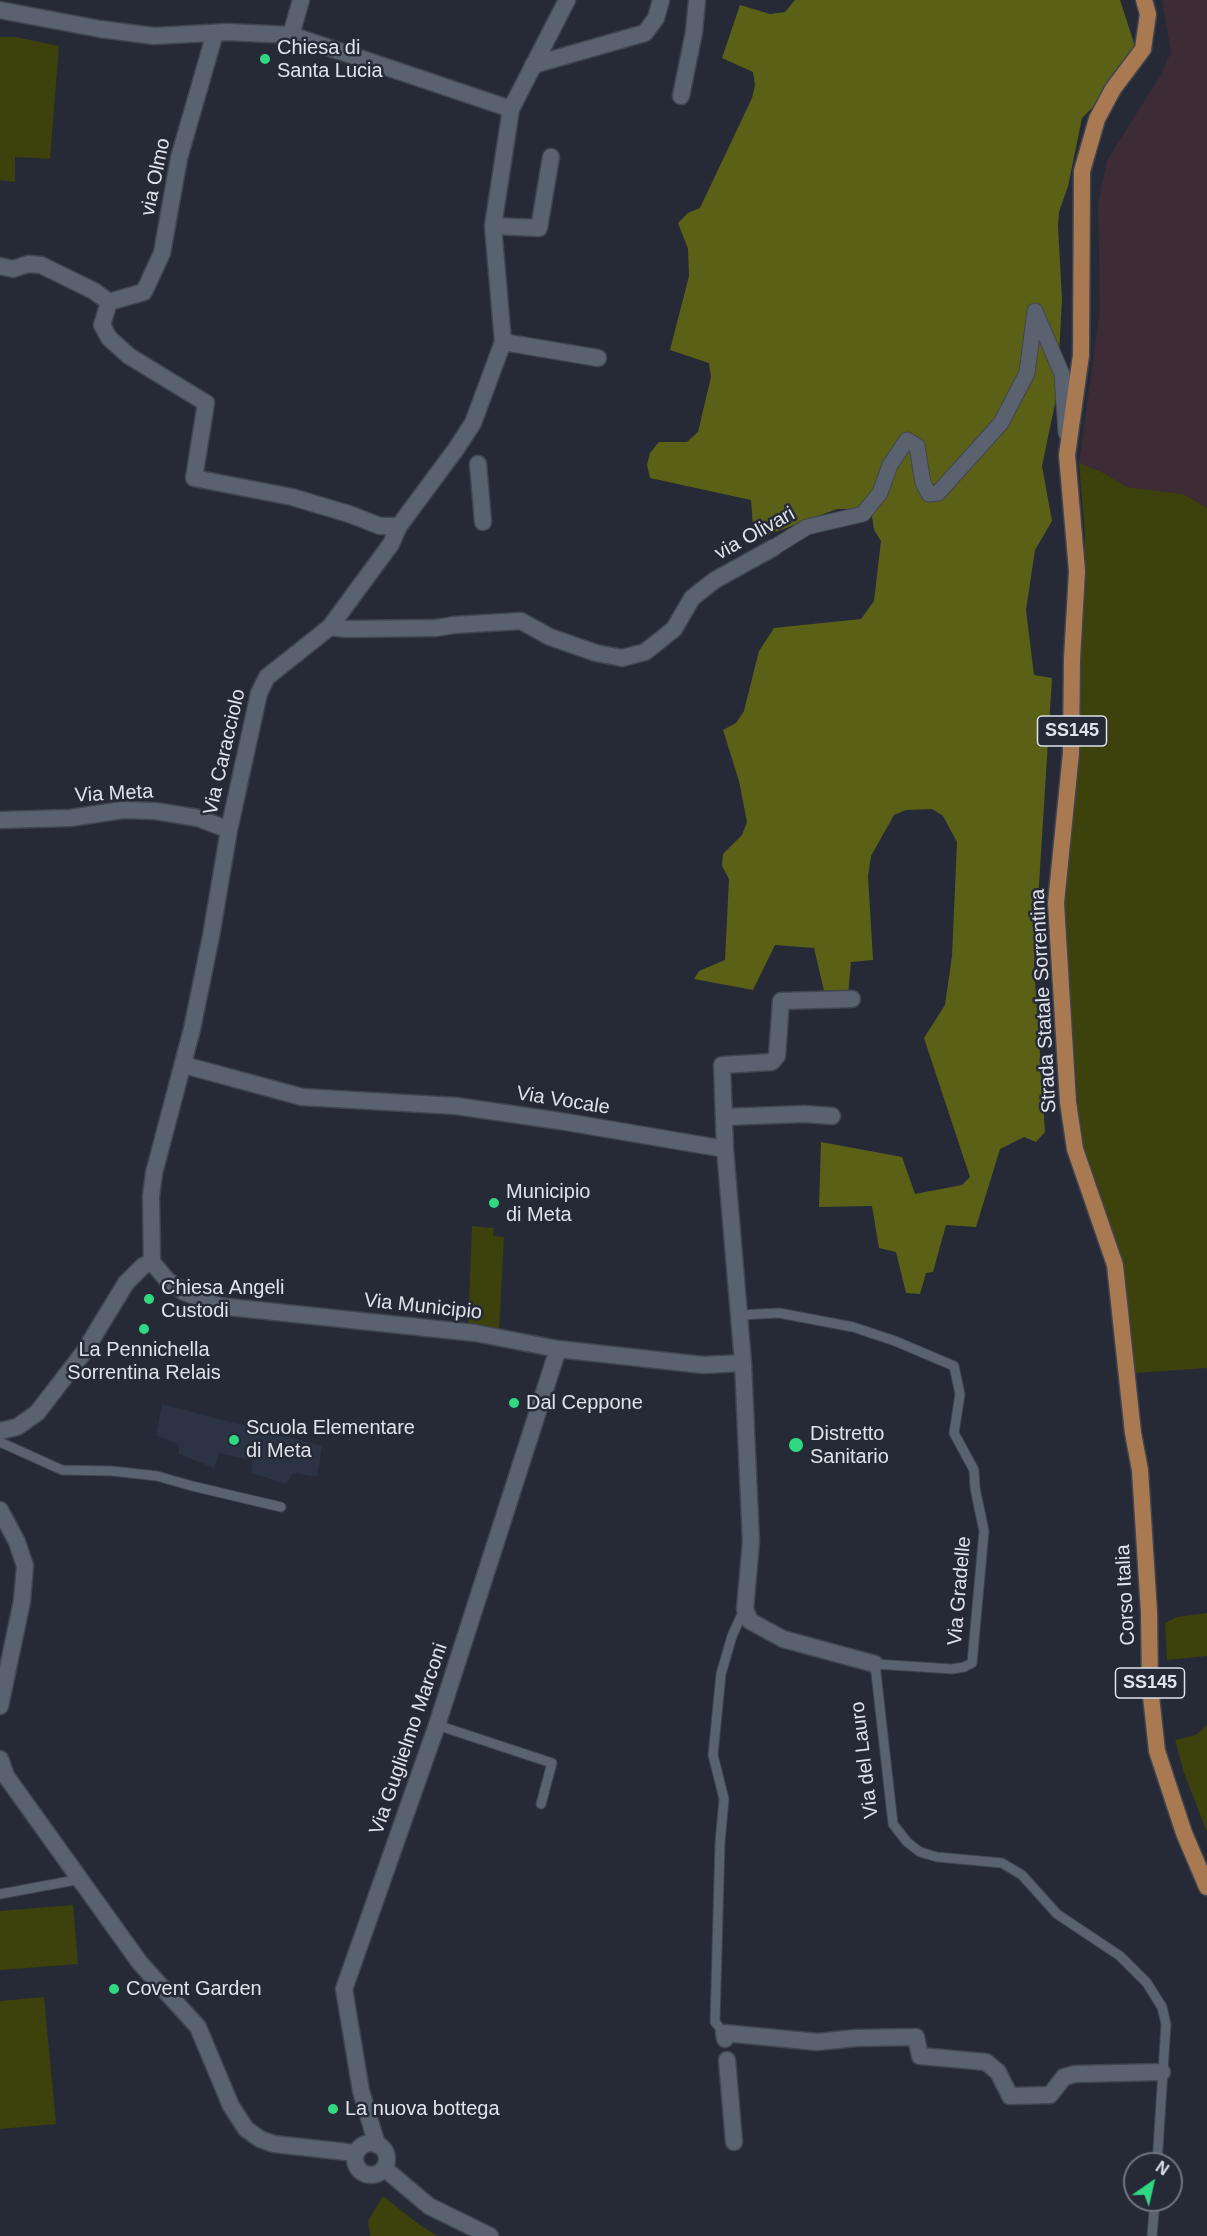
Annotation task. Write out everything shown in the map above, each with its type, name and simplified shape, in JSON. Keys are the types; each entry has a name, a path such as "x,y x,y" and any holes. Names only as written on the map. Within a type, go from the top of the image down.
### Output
{"main road":[{"name":"Strada Statale Sorrentina","path":"1140,1470 1133,1433 1115,1264 1075,1149 1068,1102 1056,903 1071,753 1072,659 1077,571 1067,455 1081,355 1082,171 1097,119 1113,89 1143,49 1148,14 1144,0"},
{"name":"Corso Italia","path":"1140,1470 1149,1612 1150,1687 1156,1751 1184,1833 1207,1887"}],"street":[{"path":"291,35 301,0"},
{"name":"Via Caracciolo","path":"152,1262 151,1196 154,1173 184,1065 211,936 229,830 259,693 267,677 330,627 391,544 399,526 473,423 503,342 493,226 511,109 567,0"},
{"path":"533,65 645,33 656,18 661,0"},
{"path":"681,96 694,32 697,0"},
{"path":"0,10 100,29 154,36 227,32 291,35 511,109"},
{"name":"via Olmo","path":"109,302 144,292 162,253 179,158 215,33"},
{"path":"493,226 539,228 551,157"},
{"path":"0,266 13,269 28,264 40,264 94,291 109,302 102,325 109,338 129,356 206,403 194,478 292,497 380,526 399,526"},
{"name":"via Olivari","path":"330,627 346,629 436,628 521,621 550,638 596,653 622,658 645,652 674,629 692,598 715,580 807,527 863,514 880,493 890,465 906,440 917,446 923,483 929,494 938,493 1001,423 1007,413 1027,373 1035,311 1062,374 1067,455"},
{"path":"503,342 598,358"},
{"path":"478,464 483,522"},
{"name":"Via Meta","path":"0,820 70,818 123,810 155,811 198,818 229,830"},
{"path":"852,999 781,1002 777,1056 772,1062 722,1065 725,1149 743,1363 751,1542 745,1609 750,1621 783,1639 875,1664"},
{"name":"Via Vocale","path":"184,1065 302,1097 456,1106 560,1120 725,1149"},
{"path":"725,1117 804,1114 832,1116"},
{"path":"0,1431 17,1427 37,1413 84,1352 126,1283 142,1266 152,1262"},
{"name":"Via Municipio","path":"152,1262 167,1280 184,1292 219,1306 475,1333 558,1349 702,1365 743,1363"},
{"name":"Via Guglielmo Marconi","path":"377,2145 361,2091 344,1989 437,1725 558,1349"},
{"path":"0,1510 17,1542 25,1566 22,1601 0,1706"},
{"path":"0,1759 6,1776 140,1964 198,2027 236,2116 246,2129 260,2139 274,2144 356,2153"},
{"path":"724,2036 817,2043 856,2037 916,2037 920,2056 986,2062 998,2072 1010,2096 1050,2095 1064,2077 1076,2074 1162,2072"},
{"path":"727,2060 734,2142"},
{"path":"377,2145 385,2152 384,2168 371,2175 361,2172 355,2163 356,2153 363,2146 377,2145"},
{"path":"384,2168 429,2206 490,2236"}],"lane":[{"name":"Via Gradelle","path":"740,1315 779,1314 853,1327 895,1341 954,1366 960,1394 954,1433 974,1470 975,1488 984,1531 972,1663 952,1669 875,1664"},
{"path":"0,1442 62,1470 112,1471 157,1476 281,1507"},
{"path":"724,2036 715,2022 720,1842 724,1799 713,1755 721,1674 732,1636 745,1609"},
{"name":"Via del Lauro","path":"875,1664 893,1824 907,1842 920,1852 937,1857 1002,1863 1022,1875 1057,1914 1120,1956 1148,1983 1162,2007 1166,2024 1158,2152"},
{"path":"437,1725 552,1763 541,1804"},
{"path":"0,1894 81,1880"},
{"path":"1152,2236 1154,2212"}],"shaded area":[{"path":"1162,0 1207,0 1207,508 1183,494 1127,487 1104,473 1079,463 1100,310 1098,204 1107,160 1161,75 1171,52"},
{"name":"Scuola Elementare di Meta","path":"162,1404 322,1446 317,1477 293,1473 286,1484 252,1473 252,1460 219,1453 214,1468 179,1454 179,1445 156,1435"}],"green space":[{"path":"795,0 1120,0 1141,65 1122,86 1101,99 1082,118 1068,186 1059,212 1062,299 1057,394 1042,466 1052,521 1035,550 1026,610 1034,675 1052,678 1034,964 1045,1132 1036,1142 1024,1137 1000,1149 976,1227 946,1225 933,1272 926,1273 920,1294 906,1293 896,1252 879,1248 872,1206 819,1207 821,1142 902,1157 915,1194 962,1185 970,1177 924,1038 945,1005 952,956 957,842 943,816 932,809 906,810 894,815 871,856 868,876 873,960 851,962 848,995 825,995 814,948 775,945 753,990 694,979 699,971 725,960 729,879 722,866 723,854 742,835 747,822 739,781 723,730 736,723 744,711 759,651 774,628 861,619 874,601 881,541 874,530 872,516 850,509 837,509 754,540 751,500 650,478 647,465 650,453 659,442 687,442 698,432 711,377 709,363 670,350 689,276 688,249 678,223 688,213 700,208 752,98 755,85 753,72 722,58 740,5 770,14 785,12"},
{"path":"0,37 16,37 59,46 50,159 15,157 15,182 0,180"},
{"path":"1079,463 1104,473 1127,487 1183,494 1207,508 1207,1368 1136,1373 1122,1275 1080,1137 1064,897 1080,686 1085,535"},
{"path":"472,1226 494,1228 493,1236 504,1237 499,1332 468,1327"},
{"path":"1207,1613 1207,1656 1167,1660 1165,1623 1177,1617"},
{"path":"1207,1725 1207,1832 1184,1773 1175,1740 1196,1735"},
{"path":"73,1905 78,1964 0,1970 0,1911"},
{"path":"44,1997 56,2124 0,2129 0,2001"},
{"path":"383,2196 437,2236 370,2236 368,2221"}],"place":[{"name":"Chiesa di Santa Lucia","path":"265,59"},
{"name":"Municipio di Meta","path":"494,1203"},
{"name":"Chiesa Angeli Custodi","path":"149,1299"},
{"name":"La Pennichella Sorrentina Relais","path":"144,1329"},
{"name":"Dal Ceppone","path":"514,1403"},
{"name":"Scuola Elementare di Meta","path":"234,1440"},
{"name":"Distretto Sanitario","path":"796,1445"},
{"name":"Covent Garden","path":"114,1989"},
{"name":"La nuova bottega","path":"333,2109"}]}
